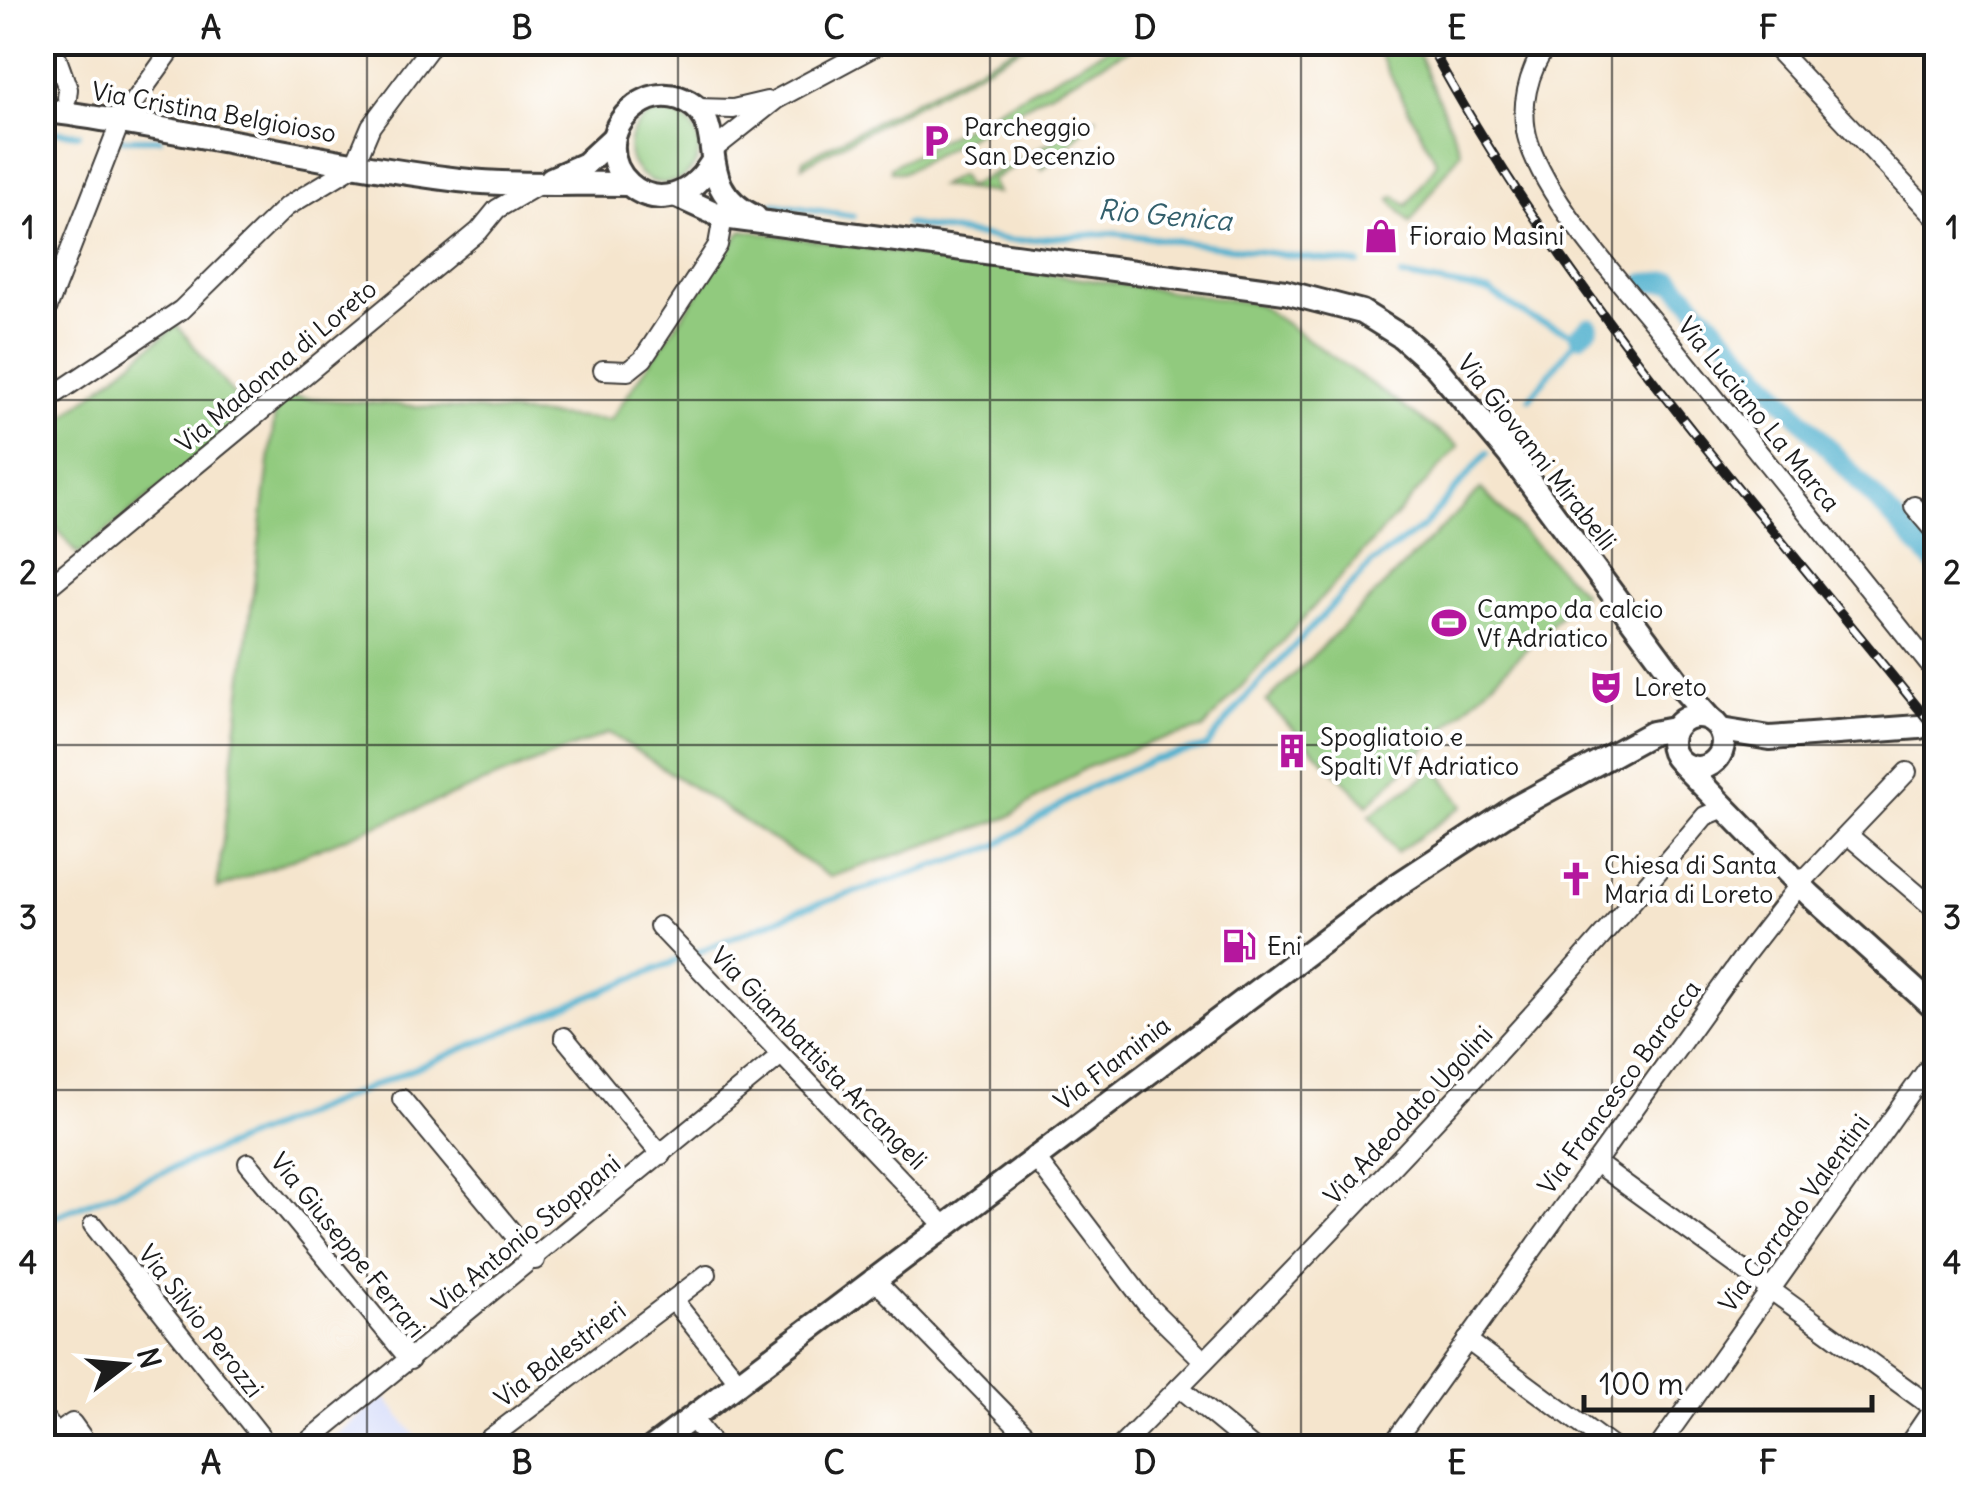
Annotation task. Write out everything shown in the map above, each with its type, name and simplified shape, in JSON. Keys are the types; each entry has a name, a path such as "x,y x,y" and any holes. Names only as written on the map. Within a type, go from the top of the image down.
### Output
{"street":[{"path":"52,42 68,89 66,98"},
{"path":"42,322 125,114 177,42"},
{"path":"42,402 180,310 286,207 354,166 371,126 434,42"},
{"path":"677,196 698,184 712,156 777,99 883,42"},
{"name":"Via Luciano La Marca","path":"1549,42 1528,80 1525,111 1527,138 1548,183 1617,277 1936,672"},
{"path":"1770,42 1936,218"},
{"name":"Via Cristina Belgioioso","path":"42,95 125,114 302,142 354,166"},
{"name":"Via Giovanni Mirabelli","path":"543,183 585,164 612,138 621,118 646,99 678,98 696,108 710,126 712,156 723,196 774,226"},
{"path":"696,108 733,108 777,99"},
{"name":"Via Cristina Belgioioso","path":"42,110 125,114"},
{"path":"612,138 615,163 628,184"},
{"name":"Via Giovanni Mirabelli","path":"354,166 461,180 628,184 658,198 677,196 724,217 774,226 1285,292 1362,312 1402,338 1436,368 1480,418 1683,690 1715,724"},
{"name":"Via Madonna di Loreto","path":"42,592 479,231 497,209 543,183"},
{"path":"603,370 628,371 642,360 718,245 724,217"},
{"path":"1914,506 1936,532"},
{"path":"1683,690 1670,739 1679,761 1722,809 1936,1010"},
{"path":"1674,727 1691,715 1770,738 1919,727"},
{"path":"1624,752 1698,768 1714,762 1723,747 1715,724"},
{"name":"Via Flaminia","path":"652,1448 943,1224 1396,886 1515,808 1624,752 1652,733 1674,727"},
{"name":"Via Francesco Baracca","path":"1390,1448 1800,884 1907,772"},
{"name":"Via Adeodato Ugolini","path":"1118,1448 1468,1089 1705,816 1722,809"},
{"path":"1848,835 1936,910"},
{"name":"Via Giambattista Arcangeli","path":"659,926 943,1224"},
{"path":"564,1037 660,1155"},
{"name":"Via Antonio Stoppani","path":"300,1448 535,1260 781,1055"},
{"name":"Via Corrado Valentini","path":"1658,1448 1936,1057"},
{"path":"402,1098 535,1260"},
{"path":"1034,1156 1148,1306 1204,1361"},
{"path":"1596,1162 1936,1407 1906,1448"},
{"name":"Via Giuseppe Ferrari","path":"248,1163 410,1360"},
{"name":"Via Silvio Perozzi","path":"93,1225 270,1448"},
{"name":"Via Balestrieri","path":"477,1448 707,1274"},
{"path":"873,1278 1038,1448"},
{"path":"672,1300 738,1381"},
{"path":"1467,1340 1613,1448"},
{"path":"1179,1387 1253,1448"},
{"path":"42,1416 50,1440 72,1424 90,1448"},
{"path":"691,1417 716,1448"}],"shaded area":[{"path":"384,1396 424,1447 322,1447"}],"green space":[{"path":"1119,42 1140,43 902,173 891,171 891,167"},
{"path":"1023,43 1030,43 802,166 803,160"},
{"path":"1373,43 1414,43 1461,151 1410,223 1390,199 1395,196 1407,206 1437,163"},
{"path":"664,113 689,123 699,148 689,173 664,183 639,173 629,148 639,123"},
{"path":"1097,117 1042,170 1034,156 991,180 997,193 939,186 960,175 967,187"},
{"path":"742,230 1258,304 1459,446 1203,729 1152,742 1085,768 1007,818 830,877 609,733 217,889 277,396 610,420"},
{"path":"177,325 250,415 78,555 43,511 43,434"},
{"name":"Campo da calcio Vf Adriatico","path":"1481,489 1583,593 1368,805 1266,702"},
{"path":"1437,768 1463,806 1396,853 1370,815"}],"waterway":[{"name":"Rio Genica","path":"42,130 79,134"},
{"name":"Rio Genica","path":"122,139 160,139"},
{"name":"Rio Genica","path":"773,204 853,216"},
{"name":"Rio Genica","path":"906,224 1013,241 1112,233 1359,264"},
{"name":"Rio Genica","path":"1401,276 1490,292 1531,318 1579,336 1530,398"},
{"name":"Rio Genica","path":"1645,283 1673,281 1936,564"},
{"name":"Rio Genica","path":"1579,336 1589,327"},
{"path":"42,1222 800,910 996,846 1088,788 1152,760 1206,747 1249,694 1372,563 1423,527 1487,453"}],"railway":[{"path":"1428,42 1481,135 1601,312 1936,730"}],"place":[{"name":"Parcheggio San Decenzio","path":"936,141"},
{"name":"Fioraio Masini","path":"1381,236"},
{"name":"Campo da calcio Vf Adriatico","path":"1449,623"},
{"name":"Loreto","path":"1606,687"},
{"name":"Spogliatoio e Spalti Vf Adriatico","path":"1292,751"},
{"name":"Chiesa di Santa Maria di Loreto","path":"1576,879"},
{"name":"Eni","path":"1239,946"}]}
